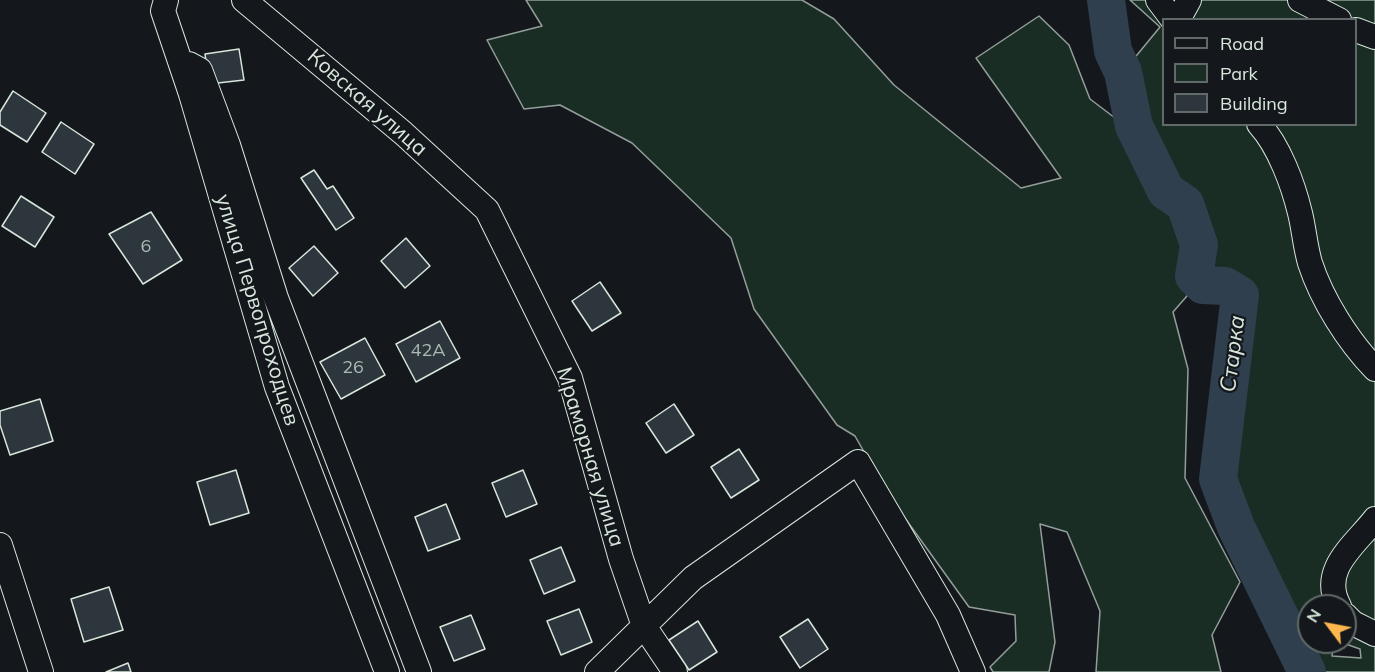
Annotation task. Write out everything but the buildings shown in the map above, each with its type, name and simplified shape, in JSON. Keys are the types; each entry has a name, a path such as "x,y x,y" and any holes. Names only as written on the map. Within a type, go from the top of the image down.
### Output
{"street":[{"name":"Ковская улица","path":"244,0 403,133 487,210"},
{"path":"1158,0 1172,18"},
{"path":"1179,18 1189,0"},
{"path":"1300,0 1335,18"},
{"name":"улица Первопроходцев","path":"165,6 277,387 387,672"},
{"path":"1357,30 1375,38"},
{"path":"179,59 200,69 228,145 276,298 419,672"},
{"path":"1260,126 1269,138 1290,183 1316,277 1339,321 1363,357 1375,369"},
{"name":"Мраморная улица","path":"487,210 570,378 621,559 644,626 675,672"},
{"path":"597,672 693,578 858,462 948,615 973,672"},
{"path":"1335,594 1332,583 1336,568 1375,519"},
{"path":"0,545 6,585 41,672"},
{"path":"1357,625 1375,634"}],"green space":[{"path":"526,0 802,0 834,19 894,85 1021,188 1061,178 976,58 1039,16 1069,45 1090,99 1119,121 1158,200 1175,206 1186,247 1187,296 1173,312 1188,369 1185,478 1240,582 1212,635 1221,672 1096,672 1100,611 1067,532 1040,524 1055,642 1049,672 993,672 990,667 1016,641 1015,615 969,607 889,496 855,436 837,425 754,309 731,238 632,143 560,105 524,109 487,40 542,26"},
{"path":"1130,0 1375,0 1375,672 1315,672 1307,654 1332,654 1332,656 1361,658 1360,649 1357,648 1357,594 1297,594 1297,633 1295,629 1285,625 1236,527 1218,479 1240,295 1225,286 1203,285 1194,276 1199,245 1185,204 1166,191 1134,126 1123,72 1160,27"}],"waterway":[{"name":"Старка","path":"1106,0 1113,51 1123,72 1134,126 1166,191 1185,204 1199,245 1194,276 1203,285 1225,286 1240,295 1218,479 1236,527 1307,672"}]}
